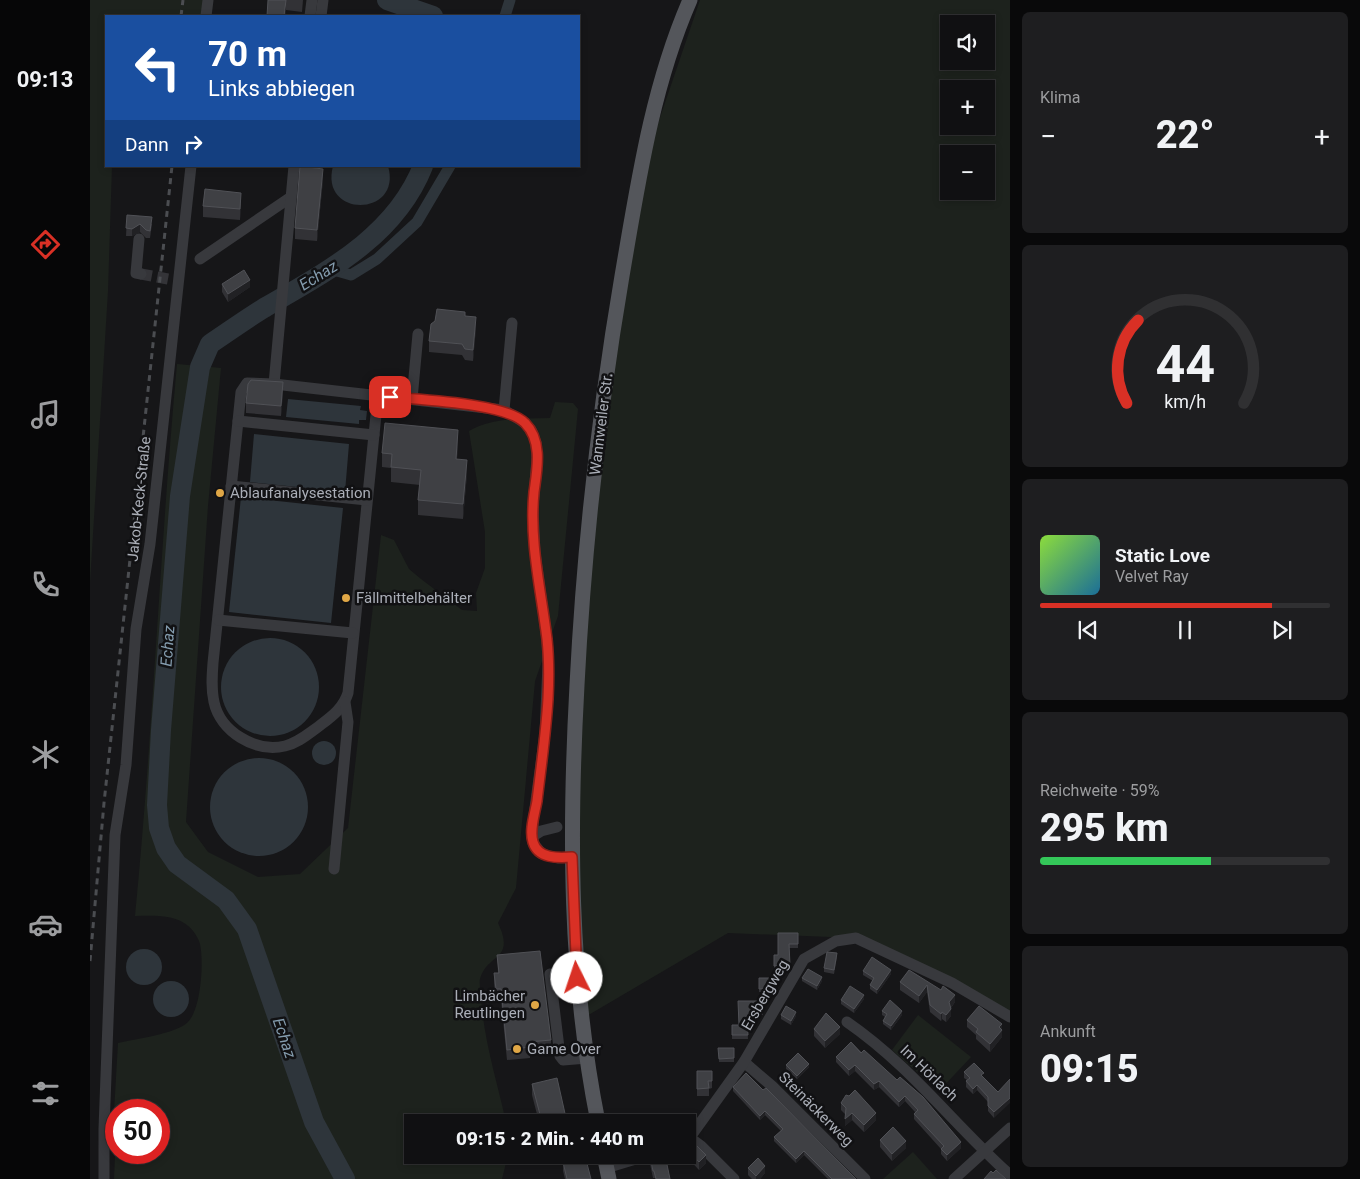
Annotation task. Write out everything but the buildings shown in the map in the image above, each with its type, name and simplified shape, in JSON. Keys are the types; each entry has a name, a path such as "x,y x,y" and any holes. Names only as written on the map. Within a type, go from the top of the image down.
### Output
{"main road":[{"name":"Wannweiler Str.","path":"597,1114 587,1058 574,938 572,857 573,767 578,654 588,535 606,377 628,239 650,131 668,59 690,0"}],"street":[{"path":"206,15 208,0"},
{"path":"310,15 312,0"},
{"path":"321,15 322,0"},
{"name":"Jakob-Keck-Straße","path":"104,1179 104,1129 116,835 126,765 136,629 150,544 175,297 192,167"},
{"path":"274,384 294,167"},
{"path":"200,260 291,197"},
{"path":"138,239 136,273 141,274"},
{"path":"168,279 173,281 172,294 175,297"},
{"path":"504,410 512,323"},
{"path":"412,399 418,334"},
{"path":"378,395 348,693 345,702 327,720 304,738 285,746 263,746 238,736 221,719 214,704 211,686 243,387 252,382 378,395 504,410 525,422 532,432 536,443 533,507 535,553 547,640 548,682 545,733 533,843 542,854 558,858 572,857"},
{"path":"238,421 374,435"},
{"path":"231,486 368,500"},
{"path":"218,620 353,633"},
{"path":"334,869 348,722 345,702"},
{"path":"533,836 541,831 557,827"},
{"name":"Ersbergweg","path":"696,1129 744,1062 804,959 821,948 848,937 856,938 952,983 1010,1017"},
{"path":"550,974 560,1056 563,1060 587,1058"},
{"name":"Im Hörlach","path":"847,1022 878,1045 917,1080 984,1152 1010,1175"},
{"name":"Steinäckerweg","path":"744,1062 772,1086 865,1179"},
{"path":"954,1179 1010,1128"},
{"name":"Ersbergweg","path":"696,1143 734,1179"},
{"path":"606,1168 619,1164"}],"shaded area":[{"path":"90,0 208,0 206,15 105,15 105,167 112,167 108,291 90,583"},
{"path":"700,0 1010,0 1010,1017 856,938 728,933 580,1020 573,939 589,543 619,322 652,141"},
{"path":"333,167 388,167 389,183 384,195 373,202 361,205 348,203 338,196 332,183"},
{"path":"177,364 221,368 208,506 186,822 208,852 258,877 300,874 348,828 381,535 394,540 409,569 421,579 462,610 477,611 476,593 485,568 485,532 469,431 478,426 498,421 550,418 555,402 573,403 578,409 558,616 535,681 516,888 498,923 503,935 504,944 502,951 488,965 480,979 485,1030 504,1114 404,1114 404,1164 506,1164 502,1179 114,1179 115,1164 170,1164 170,1099 115,1099 118,1043 165,1033 188,1022 196,1007 199,996 201,973 200,944 196,935 189,927 173,918 135,916 147,778"},
{"path":"288,399 361,406 360,410 367,411 366,420 359,420 359,424 286,417"},
{"path":"254,434 349,444 345,492 250,482"},
{"path":"241,497 343,508 331,623 229,612"},
{"path":"270,638 289,641 305,652 316,668 319,687 316,706 305,722 289,733 270,736 251,733 235,722 224,706 221,687 224,668 235,652 251,641"},
{"path":"324,741 332,745 336,753 332,761 324,765 316,761 312,753 316,745"},
{"path":"259,758 278,762 293,773 304,788 308,807 304,826 293,841 278,852 259,856 240,852 225,841 214,826 210,807 214,788 225,773 240,762"},
{"path":"144,949 151,950 157,954 161,960 161,974 157,980 151,984 144,985 137,984 131,980 127,974 126,967 127,960 131,954 137,950"},
{"path":"171,981 178,982 184,986 188,992 188,1006 184,1012 178,1016 171,1017 164,1016 158,1012 154,1006 153,999 154,992 158,986 164,982"},
{"path":"918,1015 971,1057 939,1091 892,1050"},
{"path":"913,1152 937,1179 883,1179"}],"waterway":[{"name":"Echaz","path":"387,0 430,15"},
{"path":"505,15 510,0"},
{"name":"Echaz","path":"345,1179 314,1122 247,929 226,900 177,864 166,848 159,828 157,805 161,730 180,496 200,367 210,344 257,312 334,266 377,233 411,191 423,167"},
{"path":"330,269 351,275 377,259 417,222 449,167"}],"tunnel":[{"path":"141,274 168,279"}],"railway":[{"path":"181,15 183,0"},
{"path":"90,961 104,803 172,167"}],"place":[{"name":"Ablaufanalysestation","path":"220,493"},
{"name":"Fällmittelbehälter","path":"346,598"},
{"name":"Limbächer Reutlingen","path":"535,1005"},
{"name":"Game Over","path":"517,1049"}],"route":[{"path":"390,397 504,410 525,422 532,432 536,443 537,458 533,507 535,553 548,651 548,700 533,823 533,843 542,854 558,858 572,857 577,978"}]}
